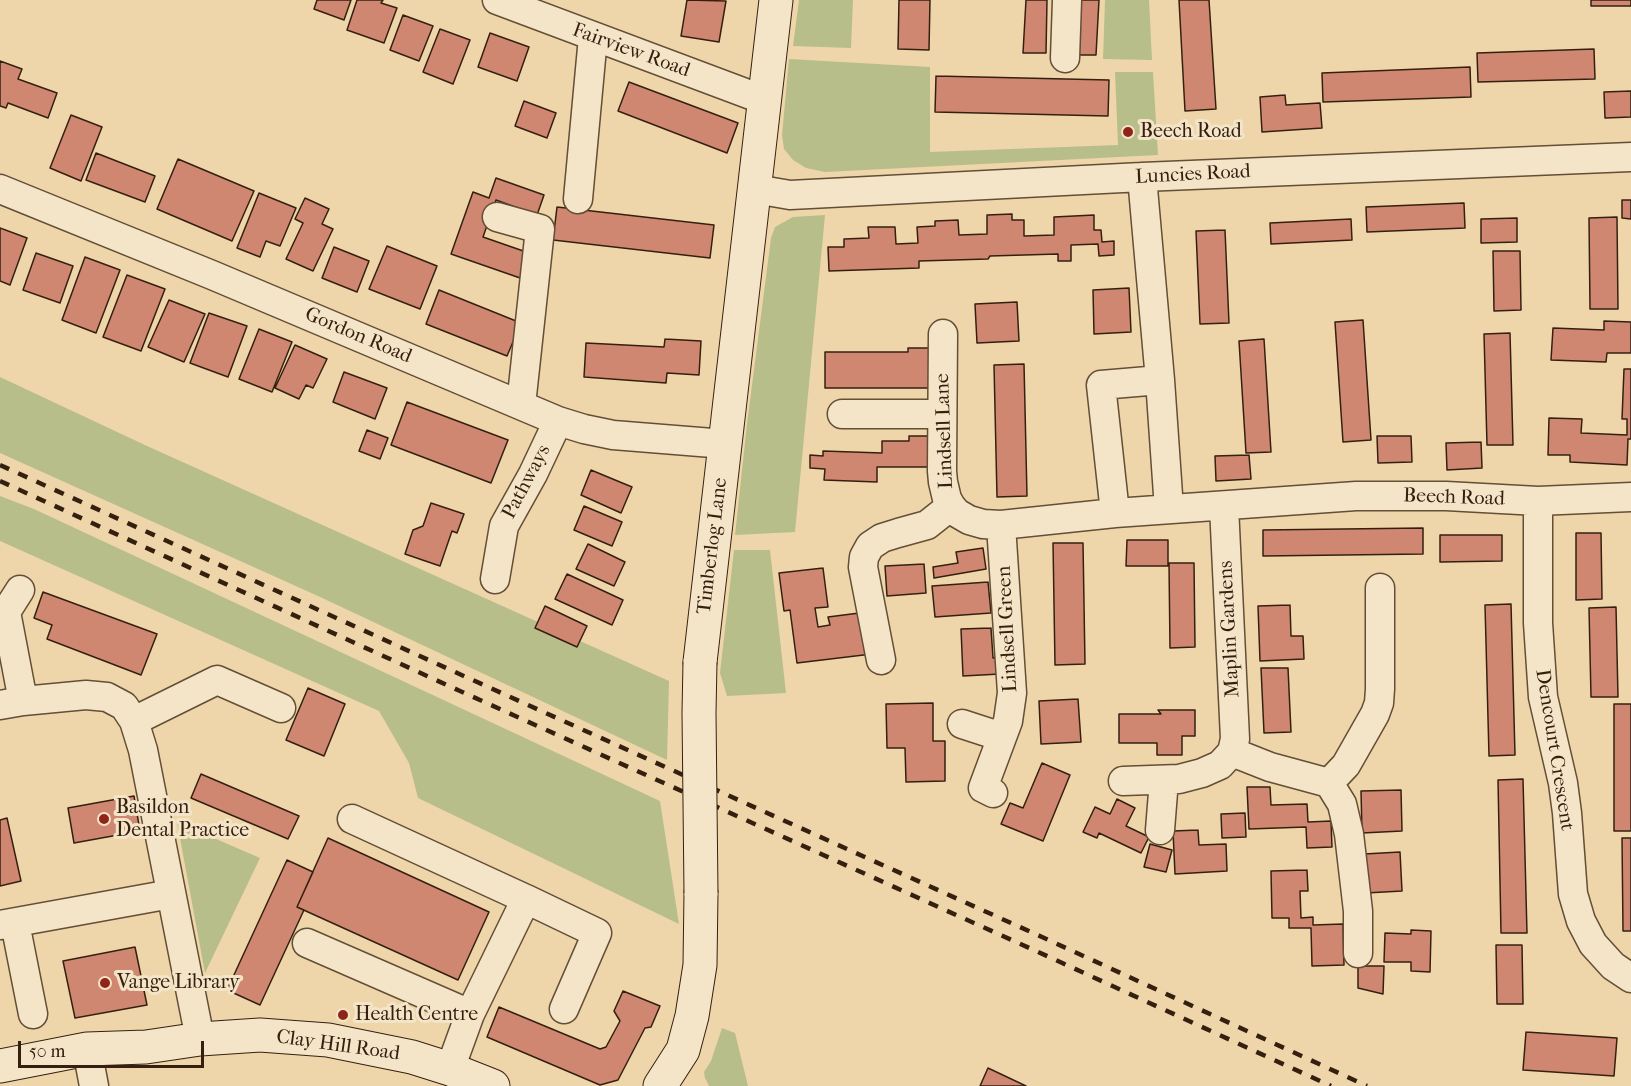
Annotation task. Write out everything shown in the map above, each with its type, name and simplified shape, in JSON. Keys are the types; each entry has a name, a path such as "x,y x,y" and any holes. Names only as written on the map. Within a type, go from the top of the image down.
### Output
{"main road":[{"name":"Timberlog Lane","path":"660,1086 683,1050 692,1016 700,965 700,662 776,0"},
{"name":"Clay Hill Road","path":"0,1066 87,1049 146,1047 200,1039 261,1035 328,1040 412,1057 493,1086"}],"street":[{"name":"Fairview Road","path":"497,0 764,100"},
{"path":"1065,58 1067,0"},
{"path":"579,199 593,37"},
{"name":"Luncies Road","path":"755,189 790,195 1142,177 1631,157"},
{"path":"1142,177 1160,380 1168,509"},
{"name":"Gordon Road","path":"0,189 212,275 558,421 613,435 725,444"},
{"path":"497,217 540,229 521,405"},
{"name":"Lindsell Lane","path":"943,334 942,471 947,499 957,513 969,520 1001,525"},
{"path":"1115,513 1101,385 1160,380"},
{"path":"842,414 942,414"},
{"name":"Pathways","path":"495,579 504,526 533,474 558,421"},
{"name":"Beech Road","path":"1001,525 1115,513 1356,496 1446,496 1538,501 1631,497"},
{"name":"Dencourt Crescent","path":"1538,501 1538,623 1543,697 1563,783 1573,894 1581,921 1593,944 1613,966 1631,978"},
{"path":"881,660 863,567 864,557 870,546 882,538 927,525 951,506"},
{"name":"Maplin Gardens","path":"1224,506 1235,738 1232,752"},
{"name":"Lindsell Green","path":"993,793 983,788 1008,721 1012,693 1001,525"},
{"path":"1329,783 1346,765 1379,703 1380,588"},
{"path":"20,590 6,612 11,703 86,695 107,698 124,706 134,721 143,750 200,1039"},
{"path":"134,721 217,680 281,708"},
{"path":"962,724 1002,737"},
{"path":"1123,781 1179,779 1202,773 1220,765 1232,752 1270,767 1329,783 1342,804 1349,834 1358,910 1358,953"},
{"path":"1160,830 1164,780"},
{"path":"352,819 597,933 564,1009"},
{"path":"33,1014 8,924 171,894"},
{"path":"450,1069 470,1014 526,899"},
{"path":"307,943 470,1014"},
{"path":"87,1049 94,1086"}],"green space":[{"path":"799,0 853,0 851,48 793,46"},
{"path":"1105,0 1149,0 1152,60 1103,59"},
{"path":"789,59 930,67 930,152 1118,145 1115,72 1153,72 1158,155 825,172 806,168 793,160 784,149 782,135"},
{"path":"825,215 795,532 735,535 771,238 775,227 793,217"},
{"path":"0,377 147,446 669,681 667,760 318,596 0,453"},
{"path":"0,496 34,509 660,801 679,924 418,798 409,763 379,711 0,541"},
{"path":"734,550 770,550 786,693 727,696 720,673"},
{"path":"177,822 260,858 205,973"},
{"path":"722,1028 735,1033 748,1086 709,1086 705,1078 704,1072 711,1061"}],"building":[{"path":"317,0 351,0 344,20 314,9"},
{"path":"357,0 383,0 381,3 397,8 384,43 347,30"},
{"path":"687,0 726,1 719,42 681,36"},
{"path":"899,0 930,0 929,50 898,49"},
{"path":"1026,0 1047,0 1046,53 1023,53"},
{"path":"1081,0 1099,0 1096,55 1078,55"},
{"path":"1179,0 1209,0 1216,109 1185,111"},
{"path":"1591,0 1631,0 1631,6 1591,6"},
{"path":"403,15 433,26 419,61 390,50"},
{"path":"440,29 470,40 453,84 423,72"},
{"path":"490,33 529,47 517,81 478,67"},
{"path":"1594,49 1595,79 1478,82 1477,53"},
{"path":"0,61 22,69 18,79 57,93 48,118 8,103 6,108 0,106"},
{"path":"1470,67 1471,97 1323,102 1322,73"},
{"path":"936,76 1109,80 1108,116 935,112"},
{"path":"629,82 738,123 727,153 618,111"},
{"path":"1631,91 1631,117 1605,118 1604,92"},
{"path":"1285,95 1286,105 1320,103 1322,128 1262,132 1260,97"},
{"path":"524,101 556,113 547,138 515,126"},
{"path":"71,115 102,127 81,181 50,168"},
{"path":"96,153 155,176 145,202 86,180"},
{"path":"178,159 254,191 232,241 157,209"},
{"path":"496,178 544,195 537,215 496,200 483,237 532,254 523,279 451,254 473,192 489,198"},
{"path":"259,193 296,208 280,246 266,241 260,257 237,248"},
{"path":"305,198 329,209 322,224 333,229 313,271 286,259 303,223 295,219"},
{"path":"1622,200 1631,200 1631,219 1622,218"},
{"path":"1464,203 1465,228 1367,232 1366,207"},
{"path":"557,207 714,225 710,258 553,240"},
{"path":"1012,214 1012,220 1024,220 1024,236 1054,235 1054,217 1094,215 1094,230 1101,230 1102,242 1114,241 1114,255 1099,256 1098,244 1071,245 1071,261 1058,261 1058,254 990,256 988,259 919,261 919,268 829,271 828,247 844,247 844,239 869,238 868,227 895,227 896,244 918,243 917,227 935,226 935,221 958,220 959,235 987,234 987,215"},
{"path":"1617,217 1618,309 1590,309 1589,218"},
{"path":"1517,218 1517,242 1481,243 1481,219"},
{"path":"1351,219 1352,240 1271,244 1270,223"},
{"path":"0,228 27,238 10,285 0,281"},
{"path":"1225,230 1229,323 1200,324 1196,231"},
{"path":"387,246 437,266 420,309 369,289"},
{"path":"334,247 369,261 357,292 322,278"},
{"path":"1493,251 1520,251 1521,310 1494,311"},
{"path":"36,253 73,266 60,303 23,290"},
{"path":"85,257 120,270 96,333 62,320"},
{"path":"127,275 165,289 141,351 103,337"},
{"path":"1129,288 1131,332 1094,334 1093,290"},
{"path":"439,290 521,323 507,356 426,324"},
{"path":"169,300 205,314 184,362 148,347"},
{"path":"1017,302 1019,341 977,343 975,304"},
{"path":"209,313 247,326 228,377 190,363"},
{"path":"1363,320 1371,440 1343,442 1335,322"},
{"path":"1604,321 1631,322 1631,353 1607,353 1606,362 1551,360 1553,328 1604,330"},
{"path":"259,329 292,342 272,392 239,379"},
{"path":"1510,333 1513,445 1487,445 1484,334"},
{"path":"665,339 701,341 699,375 667,373 666,383 584,377 586,343 664,347"},
{"path":"1264,339 1271,452 1246,453 1239,341"},
{"path":"295,345 327,359 313,388 306,385 299,399 275,388"},
{"path":"908,348 930,348 930,388 825,388 825,352 908,352"},
{"path":"1024,364 1027,496 997,497 994,365"},
{"path":"1624,369 1631,369 1631,439 1628,439 1627,465 1570,462 1570,455 1548,455 1549,418 1582,419 1581,433 1627,435 1627,419 1622,419"},
{"path":"344,372 387,388 375,419 333,402"},
{"path":"407,402 508,440 491,483 391,445"},
{"path":"367,430 388,438 380,459 359,451"},
{"path":"909,436 928,436 928,467 877,467 877,482 824,480 825,469 810,468 810,455 823,456 823,451 882,453 882,441 909,441"},
{"path":"1377,436 1411,436 1412,462 1378,463"},
{"path":"1481,442 1482,468 1447,470 1446,443"},
{"path":"1249,455 1251,479 1216,481 1215,456"},
{"path":"591,470 632,487 621,513 581,495"},
{"path":"431,503 464,514 457,533 452,531 440,566 405,554 413,530 423,526"},
{"path":"584,506 622,522 612,546 574,530"},
{"path":"1423,528 1423,554 1263,556 1263,530"},
{"path":"1576,533 1601,533 1602,599 1576,600"},
{"path":"1440,535 1502,535 1502,561 1440,562"},
{"path":"1127,540 1168,540 1168,566 1126,566"},
{"path":"1053,543 1083,543 1085,664 1055,665"},
{"path":"588,544 625,562 614,586 576,569"},
{"path":"983,548 986,569 934,578 933,567 958,563 956,552"},
{"path":"1169,563 1194,563 1195,647 1170,648"},
{"path":"924,564 926,593 887,596 885,566"},
{"path":"823,568 828,607 815,608 818,627 830,625 828,617 867,612 872,654 797,663 790,610 784,611 779,573"},
{"path":"567,574 623,600 612,625 555,599"},
{"path":"988,582 991,613 935,617 932,586"},
{"path":"43,592 157,634 141,675 47,639 52,625 34,618"},
{"path":"1511,604 1515,755 1489,756 1485,605"},
{"path":"1290,605 1291,636 1303,636 1304,659 1260,661 1258,606"},
{"path":"545,606 587,626 577,647 535,628"},
{"path":"1616,607 1618,697 1591,697 1589,608"},
{"path":"991,628 993,658 999,657 1000,674 963,676 961,629"},
{"path":"1261,668 1288,668 1291,732 1264,733"},
{"path":"308,688 345,704 324,756 286,740"},
{"path":"1078,699 1081,742 1041,744 1039,701"},
{"path":"933,703 933,741 945,741 945,781 906,782 905,748 887,748 886,704"},
{"path":"1614,704 1631,704 1631,831 1614,831"},
{"path":"1158,710 1195,710 1195,736 1182,736 1182,755 1157,755 1157,743 1119,743 1119,714 1161,714"},
{"path":"1042,763 1070,775 1043,841 1001,824 1010,803 1023,808"},
{"path":"201,774 299,816 288,839 191,798"},
{"path":"1523,779 1527,933 1501,933 1498,780"},
{"path":"1247,787 1270,787 1271,805 1307,804 1308,822 1331,821 1332,847 1307,848 1306,827 1249,829"},
{"path":"1401,790 1402,831 1362,833 1361,791"},
{"name":"Basildon Dental Practice","path":"134,796 140,831 74,843 68,808"},
{"path":"1117,799 1135,808 1126,826 1149,837 1141,853 1099,833 1097,838 1083,832 1095,807 1110,814"},
{"path":"1245,813 1246,837 1222,838 1221,814"},
{"path":"7,818 21,881 0,886 0,820"},
{"path":"1198,830 1199,845 1226,844 1227,871 1175,874 1173,831"},
{"path":"328,838 489,912 458,980 297,907"},
{"path":"1622,838 1631,838 1631,931 1623,931"},
{"path":"1150,844 1172,850 1166,872 1144,867"},
{"path":"1400,852 1402,891 1366,893 1364,854"},
{"path":"287,860 313,872 297,907 304,910 260,1005 227,990"},
{"path":"1307,870 1308,891 1300,891 1301,918 1313,917 1313,925 1343,924 1344,965 1312,966 1311,928 1289,928 1289,918 1272,918 1271,871"},
{"path":"1411,930 1431,931 1430,972 1411,971 1411,962 1384,962 1385,933 1411,934"},
{"path":"1496,945 1522,945 1523,1004 1497,1004"},
{"name":"Vange Library","path":"135,947 147,1005 75,1018 63,961"},
{"path":"1358,966 1384,966 1383,994 1358,988"},
{"path":"623,991 660,1006 651,1027 645,1028 618,1080 600,1085 487,1037 499,1007 600,1049 606,1047 620,1021 614,1011"},
{"path":"1526,1032 1617,1038 1614,1076 1523,1070"},
{"path":"988,1068 1026,1086 980,1086"}],"railway":[{"path":"0,465 1367,1086"},
{"path":"0,481 1331,1086"}],"place":[{"name":"Beech Road","path":"1128,132"},
{"name":"Basildon Dental Practice","path":"104,819"},
{"name":"Vange Library","path":"105,983"},
{"name":"Health Centre","path":"343,1015"}]}
